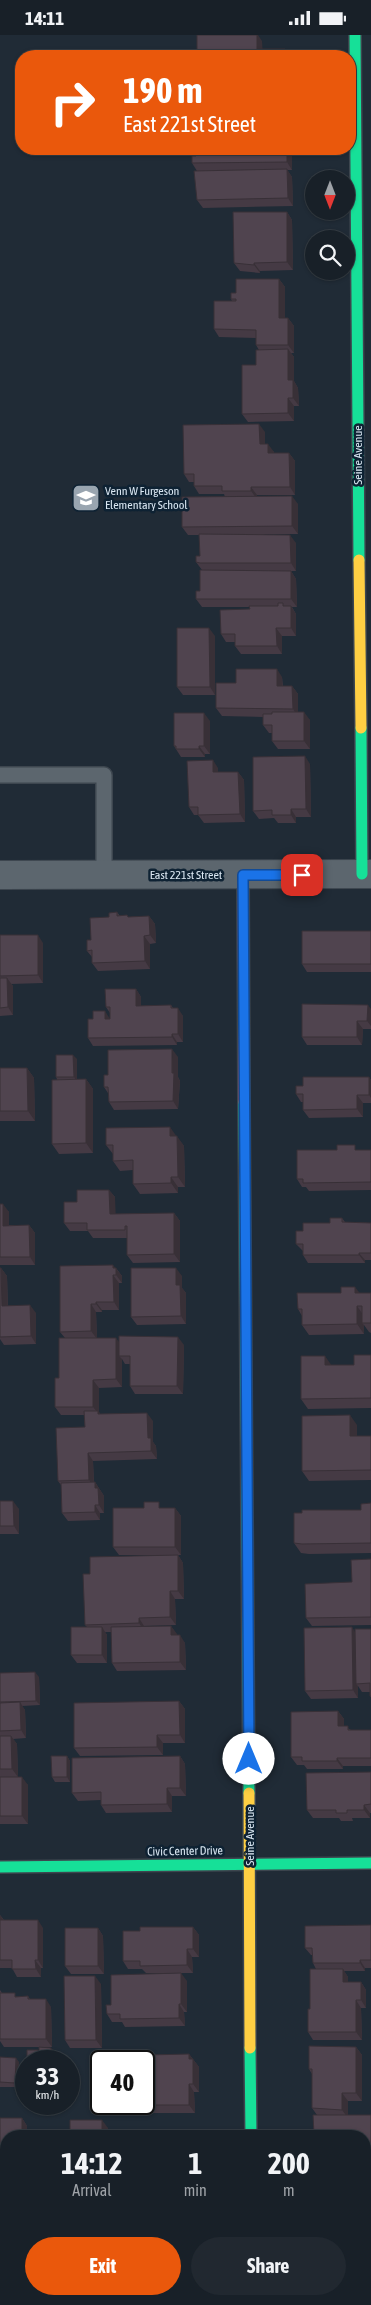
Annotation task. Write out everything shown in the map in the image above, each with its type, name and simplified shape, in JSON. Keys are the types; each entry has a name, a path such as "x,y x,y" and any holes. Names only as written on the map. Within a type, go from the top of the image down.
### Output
{"street":[{"name":"Seine Avenue","path":"355,35 355,50"},
{"name":"Seine Avenue","path":"356,105 367,874"},
{"name":"East 221st Street","path":"0,875 367,874"},
{"name":"Seine Avenue","path":"243,875 251,2130"},
{"name":"Civic Center Drive","path":"0,1867 371,1863"}],"lane":[{"path":"0,775 104,775 104,875"}],"building":[{"path":"197,35 257,35 257,49 285,49 285,50 197,50"},
{"path":"287,155 287,162 192,163 192,156"},
{"path":"287,169 288,198 197,200 194,171"},
{"path":"233,212 287,212 287,262 254,263 254,265 234,263"},
{"path":"236,279 279,279 279,318 288,318 288,345 256,345 256,330 214,329 214,301 236,301 236,299 231,299 231,293 236,293"},
{"path":"288,349 288,380 293,380 293,398 288,398 288,413 242,414 242,365 256,365 256,350"},
{"path":"259,424 260,444 268,444 268,453 289,453 290,487 251,487 251,491 222,491 222,486 194,486 194,474 184,474 183,425"},
{"path":"292,496 292,526 182,527 182,497"},
{"path":"199,534 290,535 291,563 196,562 196,556 200,556"},
{"path":"200,570 291,571 291,599 196,599 196,591 200,591"},
{"path":"278,603 283,603 283,606 291,606 291,628 276,628 277,646 235,646 235,634 221,634 220,610 250,609 249,606 278,606"},
{"path":"177,628 209,628 210,687 177,687"},
{"path":"236,669 277,669 277,686 292,686 293,709 216,708 216,683 236,683"},
{"path":"272,712 304,712 304,741 272,741 272,725 263,725 263,714 272,714"},
{"path":"174,713 204,713 204,746 199,746 199,749 176,749 176,746 174,746"},
{"path":"305,756 306,809 291,809 291,815 272,815 272,810 253,811 253,757"},
{"path":"213,760 213,772 238,772 240,814 198,815 198,807 189,807 187,761"},
{"path":"117,912 117,916 149,916 150,935 144,936 145,961 92,963 92,950 87,951 87,940 91,940 90,918 109,917 109,913"},
{"path":"302,931 371,931 371,964 302,964"},
{"path":"0,935 38,935 38,975 0,976"},
{"path":"0,978 7,978 8,1007 0,1008"},
{"path":"105,989 136,989 136,1006 171,1005 171,1008 178,1008 178,1034 172,1034 172,1037 88,1038 88,1019 93,1019 93,1011 105,1011 105,1019 110,1019 110,1007 106,1007"},
{"path":"302,1004 368,1005 367,1021 357,1021 357,1037 302,1037"},
{"path":"172,1049 172,1073 174,1073 173,1101 109,1102 108,1087 104,1087 104,1075 108,1075 108,1050"},
{"path":"56,1055 73,1055 74,1077 56,1077"},
{"path":"0,1068 27,1068 28,1111 0,1111"},
{"path":"303,1077 369,1077 369,1095 357,1095 357,1109 303,1110 303,1094 296,1094 296,1086 303,1086"},
{"path":"86,1079 86,1143 52,1144 52,1080"},
{"path":"170,1127 170,1136 177,1136 178,1177 171,1177 171,1183 133,1184 133,1160 113,1161 113,1145 106,1145 106,1128"},
{"path":"337,1145 355,1145 355,1150 371,1150 371,1182 303,1183 303,1179 297,1179 297,1150 337,1150"},
{"path":"77,1190 109,1190 110,1214 174,1213 174,1254 127,1255 127,1226 125,1226 125,1230 87,1230 87,1223 64,1223 64,1202 77,1202"},
{"path":"0,1204 3,1204 3,1226 29,1225 30,1257 0,1257"},
{"path":"330,1218 342,1218 342,1222 371,1223 371,1253 359,1253 359,1255 303,1255 303,1244 296,1244 296,1231 303,1231 303,1223 330,1223"},
{"path":"113,1265 113,1268 116,1268 116,1275 113,1275 114,1302 96,1302 96,1304 91,1304 91,1331 60,1332 60,1266"},
{"path":"0,1268 2,1306 30,1305 31,1336 0,1337"},
{"path":"131,1268 176,1268 176,1285 180,1285 181,1316 131,1317"},
{"path":"341,1287 355,1287 355,1293 371,1293 371,1323 362,1323 362,1306 357,1306 357,1324 302,1325 302,1309 298,1309 297,1293 341,1293"},
{"path":"119,1336 178,1337 177,1386 130,1386 130,1356 119,1356"},
{"path":"59,1338 116,1338 116,1379 93,1380 93,1407 55,1407 55,1378 59,1378"},
{"path":"354,1355 371,1355 371,1398 301,1399 301,1356 325,1356 325,1365 354,1365"},
{"path":"84,1411 98,1411 98,1414 147,1413 148,1438 151,1438 151,1451 88,1453 89,1480 58,1481 56,1428 85,1427"},
{"path":"350,1415 350,1436 371,1436 371,1470 302,1471 302,1416"},
{"path":"95,1482 95,1488 98,1488 99,1505 95,1505 95,1512 62,1513 61,1483"},
{"path":"0,1501 13,1501 14,1526 0,1526"},
{"path":"144,1502 159,1502 159,1508 175,1508 175,1547 113,1547 113,1508 144,1508"},
{"path":"371,1503 371,1543 294,1543 294,1513 302,1513 302,1510 361,1510 361,1504"},
{"path":"178,1555 178,1591 170,1591 170,1617 139,1618 139,1623 85,1625 83,1574 90,1574 90,1557"},
{"path":"371,1559 371,1617 306,1618 305,1584 352,1582 351,1560"},
{"path":"171,1626 171,1635 180,1635 180,1662 112,1663 111,1627"},
{"path":"71,1627 102,1627 102,1655 71,1655"},
{"path":"352,1627 353,1690 305,1691 304,1628"},
{"path":"355,1629 371,1629 371,1696 370,1683 356,1684"},
{"path":"35,1672 36,1701 0,1702 0,1673"},
{"path":"179,1701 180,1735 157,1735 157,1747 74,1748 74,1703"},
{"path":"20,1702 21,1730 0,1731 0,1703"},
{"path":"338,1711 338,1726 348,1726 348,1730 371,1730 371,1758 337,1758 337,1761 302,1761 302,1757 291,1757 291,1712"},
{"path":"0,1736 11,1736 12,1769 0,1769"},
{"path":"51,1756 67,1756 67,1777 52,1777"},
{"path":"180,1756 180,1788 167,1788 167,1804 101,1805 101,1792 72,1793 72,1758"},
{"path":"371,1772 371,1804 364,1805 364,1810 347,1810 347,1813 336,1813 336,1810 307,1810 306,1773"},
{"path":"0,1777 22,1777 22,1816 0,1816"},
{"path":"0,1920 38,1920 38,1960 35,1960 36,1969 12,1969 12,1960 0,1960"},
{"path":"371,1925 371,1960 360,1960 360,1963 313,1963 312,1948 305,1948 305,1926"},
{"path":"140,1927 193,1927 193,1949 187,1949 187,1965 140,1966 140,1961 123,1961 123,1931 140,1931"},
{"path":"65,1928 98,1928 98,1966 65,1966"},
{"path":"310,1969 343,1969 343,1982 361,1982 361,2000 356,2000 356,2032 308,2032"},
{"path":"181,1973 179,2018 120,2019 120,2014 107,2014 106,2005 111,2005 111,1975"},
{"path":"64,1976 95,1976 96,2040 65,2040"},
{"path":"0,1993 15,1993 15,1997 28,1996 28,1999 46,1999 46,2039 0,2039"},
{"path":"309,2046 356,2047 356,2093 342,2093 342,2110 312,2108 312,2069 309,2069"},
{"path":"39,2047 51,2048 51,2050 39,2050"},
{"path":"189,2054 189,2059 193,2059 193,2084 189,2084 189,2105 155,2105 155,2055"},
{"path":"0,2057 15,2058 15,2083 0,2082"},
{"path":"313,2115 371,2115 371,2130 314,2130"},
{"path":"0,2118 22,2118 22,2130 0,2130"},
{"path":"70,2120 102,2120 102,2130 70,2130"}],"traffic: fast":[{"path":"355,35 355,50"},
{"path":"356,155 359,560"},
{"path":"361,728 362,874"},
{"path":"244,1102 249,1793"},
{"path":"0,1867 371,1863"},
{"path":"250,2048 251,2130"}],"traffic: slow":[{"path":"359,560 361,728"},
{"path":"249,1793 250,2048"}],"traffic: jam":[{"path":"243,875 244,1102"}],"place":[{"name":"Venn W Furgeson Elementary School","path":"86,498"}],"route":[{"path":"249,1759 243,875 302,875"}]}
